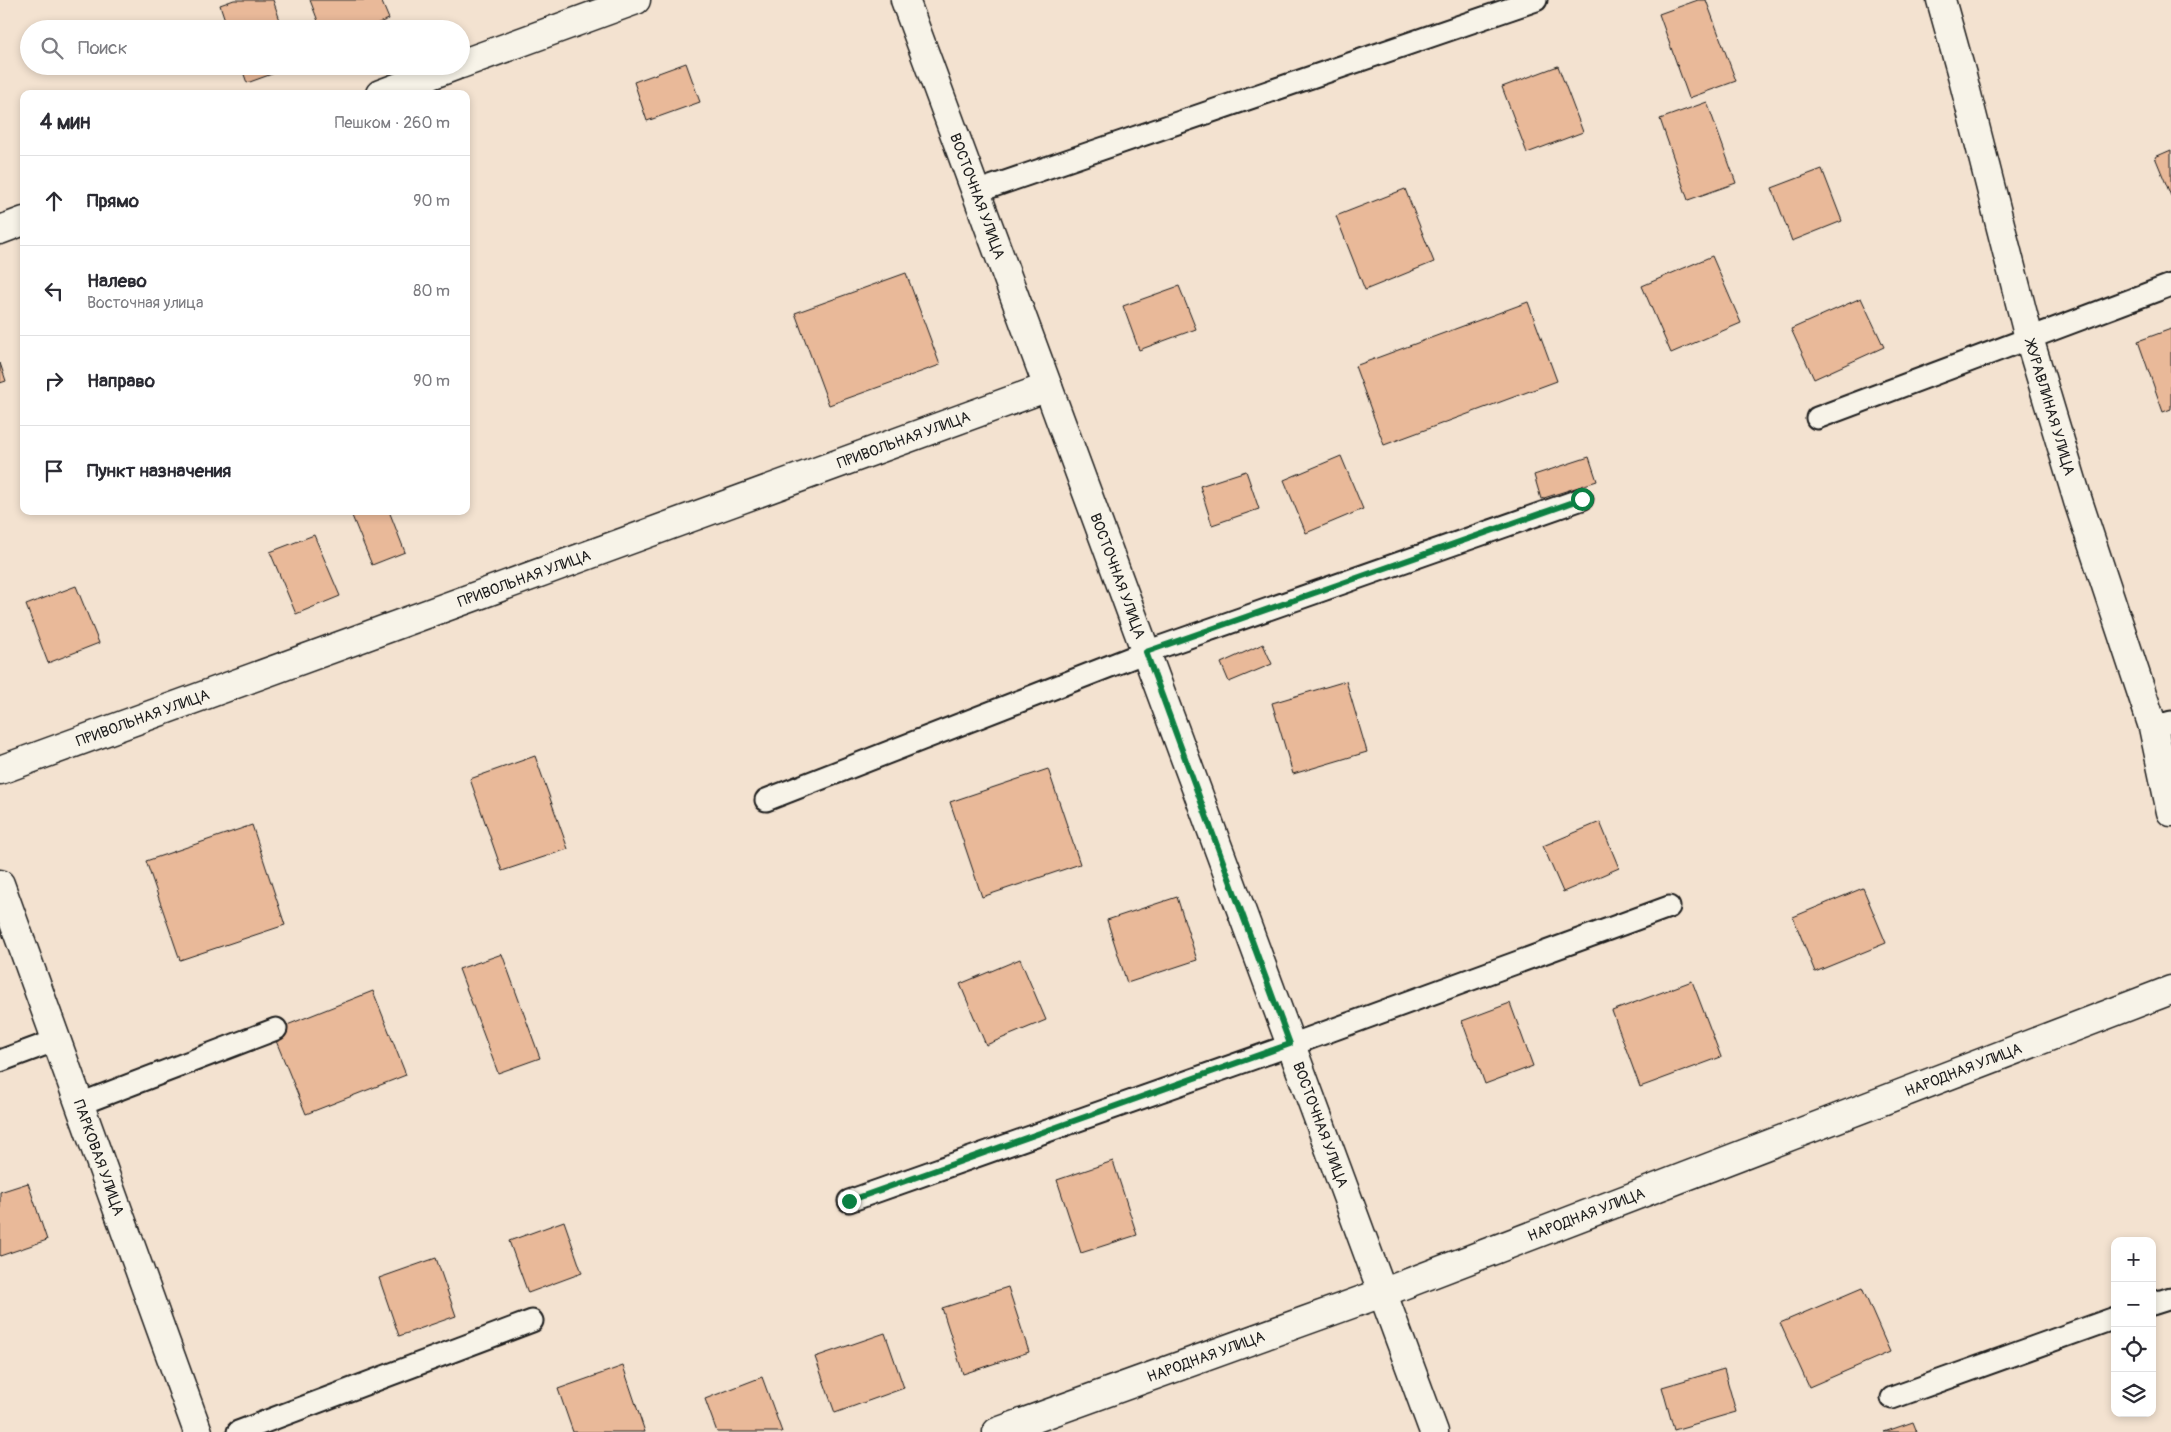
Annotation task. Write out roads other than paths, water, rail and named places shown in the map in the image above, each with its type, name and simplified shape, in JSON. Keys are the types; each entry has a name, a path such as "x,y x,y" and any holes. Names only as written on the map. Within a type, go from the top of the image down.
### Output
{"street":[{"path":"470,61 636,0"},
{"name":"ВОСТОЧНАЯ УЛИЦА","path":"905,0 1434,1432"},
{"name":"ЖУРАВЛИНАЯ УЛИЦА","path":"1941,0 1965,84 2029,338 2078,501 2162,724 2171,812"},
{"path":"391,90 431,75"},
{"path":"0,230 20,222"},
{"name":"ПРИВОЛЬНАЯ УЛИЦА","path":"0,770 1048,387"},
{"name":"ПАРКОВАЯ УЛИЦА","path":"0,884 198,1432"},
{"name":"НАРОДНАЯ УЛИЦА","path":"997,1432 1382,1293 2171,990"}],"lane":[{"path":"976,192 1536,0"},
{"path":"1817,418 2171,285"},
{"path":"766,800 1146,652 1582,499"},
{"path":"849,1201 1669,907"},
{"path":"80,1104 276,1029"},
{"path":"0,1061 57,1040"},
{"path":"2156,1303 2171,1298"},
{"path":"1892,1398 2111,1319"},
{"path":"238,1432 532,1321"}]}
